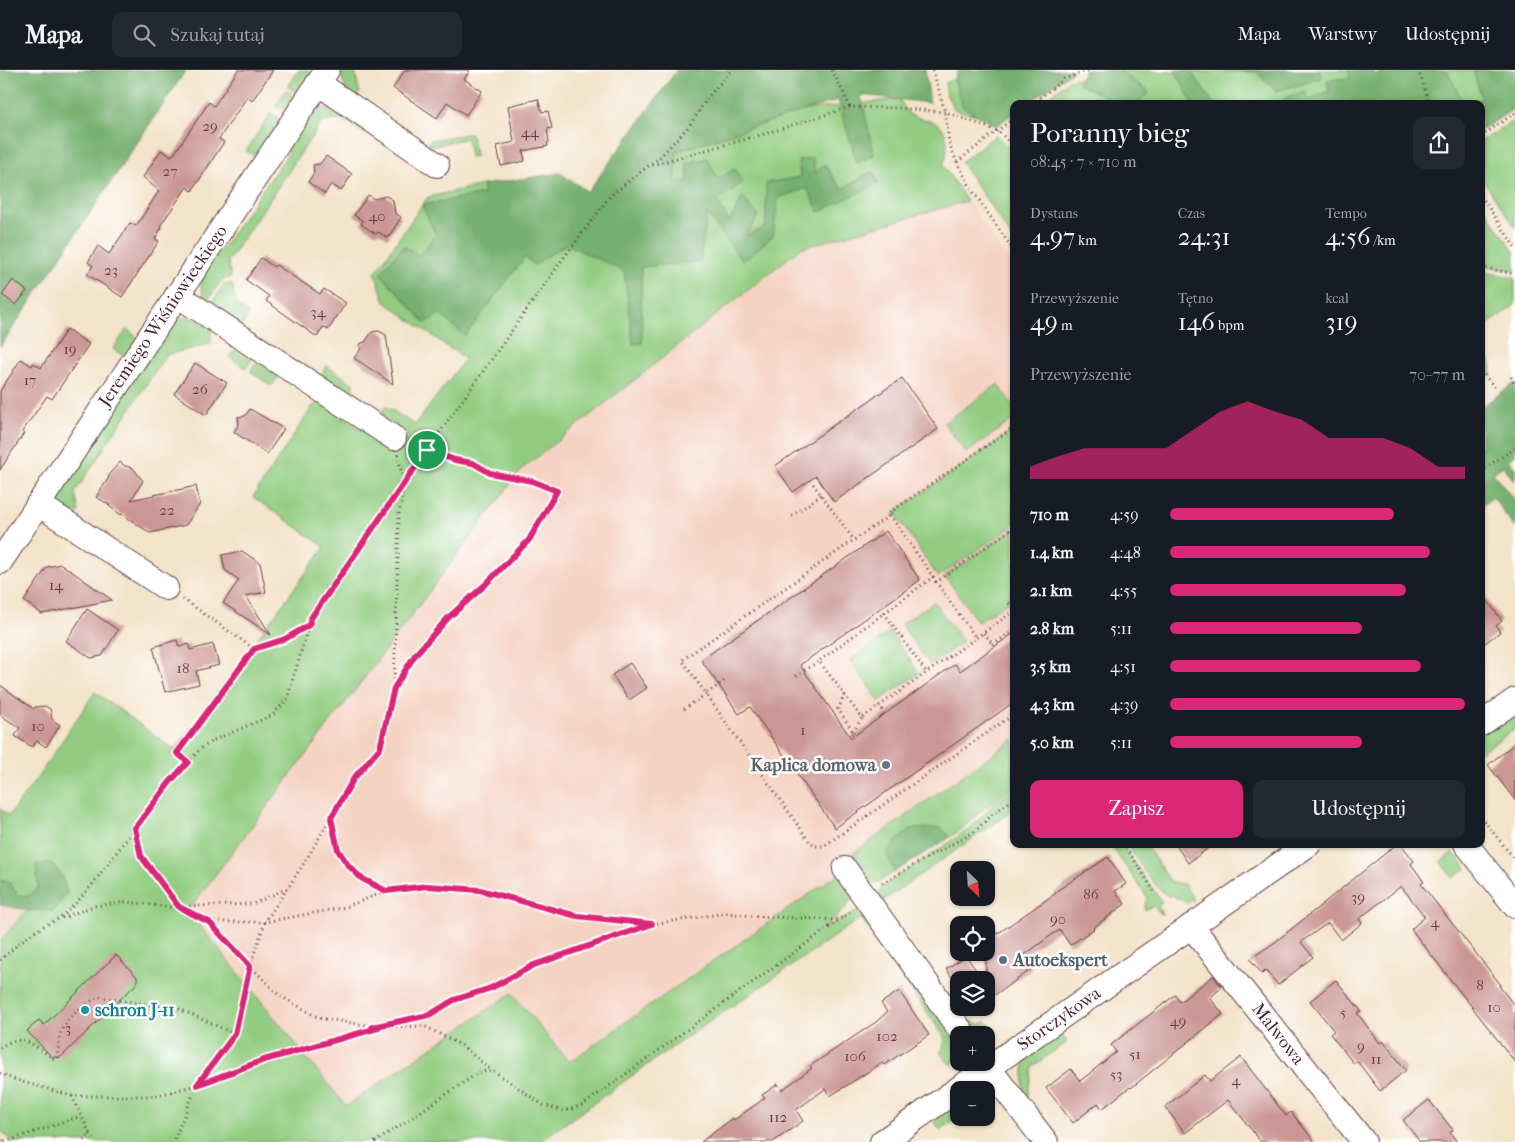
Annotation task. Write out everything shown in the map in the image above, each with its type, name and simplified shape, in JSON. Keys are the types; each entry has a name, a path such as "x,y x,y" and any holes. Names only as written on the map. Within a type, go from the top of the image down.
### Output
{"street":[{"path":"322,77 437,165"},
{"name":"Jeremiego Wiśniowieckiego","path":"0,562 322,77"},
{"path":"177,295 394,438"},
{"path":"38,504 166,588"},
{"path":"1485,721 1515,700"},
{"name":"Storczykowa","path":"995,1059 1302,848"},
{"path":"1469,848 1515,906"},
{"path":"845,869 958,1026"},
{"name":"Malwowa","path":"1191,926 1364,1142"},
{"name":"Storczykowa","path":"882,1142 978,1071"},
{"path":"991,1071 1046,1142"}],"path":[{"path":"60,918 91,886 170,782 200,749 214,740 273,715 286,700 311,618 427,450 560,263 611,196 660,157 690,125 708,98 732,70"},
{"path":"832,70 850,107"},
{"path":"933,70 945,112 950,143 957,162 972,190 1010,245"},
{"path":"1037,100 1064,79 1090,70"},
{"path":"1418,70 1429,100"},
{"path":"649,166 764,134 850,107 899,108 945,112 998,131 1010,143"},
{"path":"1485,133 1515,114"},
{"path":"957,162 1010,121"},
{"path":"1485,202 1515,247"},
{"path":"1485,268 1515,274"},
{"path":"1485,376 1495,388"},
{"path":"1511,377 1515,384"},
{"path":"1010,430 682,660 809,841 820,847 1010,717"},
{"path":"173,1142 197,1085 235,1034 250,966 265,922 309,855 354,778 380,748 394,688 398,542 404,483 394,438 411,440 427,450 455,460 473,463 490,473 532,481 557,491 529,540 486,584 448,618 415,655 394,688"},
{"path":"1485,468 1515,448"},
{"path":"813,484 854,540"},
{"path":"792,516 821,495"},
{"path":"890,515 976,638"},
{"path":"936,582 1010,530"},
{"path":"796,676 933,577"},
{"path":"166,588 254,649"},
{"path":"884,613 926,672"},
{"path":"845,696 838,709 852,734 862,718 1010,613"},
{"path":"188,762 177,753 254,649 285,639 309,625"},
{"path":"984,633 993,645 1010,633"},
{"path":"819,661 862,718"},
{"path":"684,709 724,681"},
{"path":"879,705 884,712"},
{"path":"372,1027 424,1026 461,1045 492,1070 544,1105 564,1111 583,1105 867,900 873,889 974,832 994,813 1010,802"},
{"path":"331,818 338,850 348,865 361,878 386,891"},
{"path":"1485,823 1515,860"},
{"path":"0,1073 13,1079 72,1096 155,1096 197,1085 264,1060 378,1028 319,1018 278,995 209,922 179,907 141,856 135,828"},
{"path":"1127,848 1154,891"},
{"path":"209,922 265,922 346,907 386,891 427,886 480,890 577,916 652,924"},
{"path":"0,960 23,940 42,927 60,918 94,906 126,902 170,907 253,904 288,888"},
{"path":"372,1027 429,1015 454,1000 491,988 534,965 652,924 727,912 751,916 839,920"},
{"path":"0,1048 16,1039 24,1040 57,1059 61,1032 74,1014 88,1002 99,997 179,1009 235,1034"},
{"path":"375,1142 478,1072 492,1070"},
{"path":"72,1096 90,1134 96,1142"},
{"path":"0,1136 5,1142 82,1116"},
{"path":"82,1142 90,1134"}],"shaded area":[{"path":"967,201 1010,263 1010,753 568,1062 512,993 346,1106 188,911 522,469 801,248"},
{"path":"0,905 27,910 0,941"}],"green space":[{"path":"0,70 186,70 0,347"},
{"path":"299,70 307,70 315,74 301,96 288,87"},
{"path":"341,70 356,70 360,93 354,96 348,91 343,81"},
{"path":"677,70 925,70 930,103 861,95 874,155 857,163 838,100 677,151 675,183 688,180 687,163 707,158 718,179 735,169 743,182 717,201 729,222 743,197 758,216 747,236 766,226 766,183 800,177 798,161 813,158 815,174 824,164 842,189 873,171 878,183 819,212 807,188 778,198 773,236 743,261 707,214 700,262 641,267 642,343 633,344 624,271 566,244 534,265 525,257 465,336 440,314 425,323 380,273 404,246 419,255 436,235 422,205 484,194 482,185 560,173 588,192"},
{"path":"959,70 1074,70 1033,100 1010,100 1010,116 996,126 963,107 954,79"},
{"path":"1084,70 1119,70 1149,93 1140,100 1105,100 1108,98 1078,83"},
{"path":"1119,70 1177,72 1191,100 1140,100 1149,92"},
{"path":"1175,70 1189,70 1211,100 1191,100"},
{"path":"1224,70 1319,70 1322,78 1276,91 1256,72"},
{"path":"1319,70 1348,70 1352,78 1327,80 1329,91 1309,100 1285,98 1284,100 1211,100 1191,72 1256,72 1321,78"},
{"path":"1348,70 1373,70 1375,75 1388,70 1447,70 1461,100 1309,100 1329,91 1327,80 1351,78"},
{"path":"1447,70 1473,70 1482,99 1461,100"},
{"path":"1473,70 1515,70 1515,108 1485,127 1485,100 1479,100 1482,99"},
{"path":"1080,78 1078,83 1109,98 1105,100 1045,100 1069,80"},
{"path":"954,79 963,107 977,115 955,110 947,96 945,83"},
{"path":"286,90 299,99 289,112 276,105"},
{"path":"1305,91 1309,100 1284,100 1285,98"},
{"path":"899,99 911,115 938,124 945,132 947,144 943,165 967,201 801,248 522,469 188,911 346,1106 512,993 569,1062 838,874 853,897 846,908 823,929 860,910 950,1032 950,1065 940,1052 943,1049 945,1038 861,918 664,1053 539,1142 12,1142 0,1130 0,941 27,910 53,911 38,888 29,896 19,896 8,881 0,881 0,809 9,815 38,777 95,692 175,750 325,547 253,497 313,406 322,402 395,452 408,434 384,418 382,410 386,406 415,425 465,359 385,302 375,273 422,205 436,235 419,255 425,323 526,256 535,264 627,139 677,151 805,110"},
{"path":"324,108 337,110 365,127 364,133 343,119 322,122 228,261 231,277 222,280 207,301 202,293 203,271 221,250 289,152 286,148 297,129 311,114"},
{"path":"271,113 282,121 258,158 246,151"},
{"path":"1515,120 1515,227 1485,183 1485,139"},
{"path":"471,133 476,156 470,157 467,138 434,146 428,145 430,140"},
{"path":"996,135 1010,149 1010,235 961,162"},
{"path":"482,185 484,194 422,205 428,197"},
{"path":"1485,209 1515,253 1515,271 1485,266"},
{"path":"1485,272 1515,278 1515,305 1485,326"},
{"path":"224,284 232,284 236,304 249,314 242,326 211,305"},
{"path":"181,318 193,318 211,328 211,344 166,355 75,492 79,512 66,514 55,498 172,321"},
{"path":"127,329 139,339 126,358 113,349"},
{"path":"237,347 254,356 246,368 229,357"},
{"path":"1485,353 1491,364 1491,376 1485,369"},
{"path":"258,360 280,375 271,386 250,371"},
{"path":"327,366 355,385 348,395 320,377"},
{"path":"1515,383 1515,455 1508,460 1515,468 1515,482 1503,466 1493,473 1515,501 1515,528 1493,497 1485,504 1485,404"},
{"path":"998,384 1010,401 1010,422 966,453 944,423"},
{"path":"1010,433 1010,528 938,577 894,512"},
{"path":"1010,532 1010,600 978,622 945,576"},
{"path":"934,602 963,642 930,665 901,624"},
{"path":"890,632 919,673 879,701 850,661"},
{"path":"1515,711 1515,729 1485,749 1485,731"},
{"path":"1010,742 1010,790 981,811 961,830 950,837 941,828 887,854 895,872 877,883 867,884 852,861 854,859 851,855"},
{"path":"1010,793 1010,813 884,900 880,905 876,898 882,887 968,830 994,804"},
{"path":"941,828 950,837 895,872 887,854 894,843 911,829"},
{"path":"1113,848 1124,848 1162,902 1158,905 1162,915 1153,906 1144,910 1147,897"},
{"path":"1130,848 1148,848 1171,882 1184,884 1194,900 1186,903 1172,895 1169,897 1145,872"},
{"path":"1453,852 1467,868 1453,878 1440,862"},
{"path":"36,864 53,864 62,876 67,893 53,911 27,910 0,905 0,881 8,881 19,896 29,896 38,888"},
{"path":"969,1021 981,1024 986,1021 989,1026 973,1026"},
{"path":"1058,1029 1067,1042 1032,1067 1028,1096 1023,1089 1025,1055"},
{"path":"950,1107 950,1123 940,1130 932,1119"}],"building":[{"path":"238,70 273,70 252,101 247,97 219,139 224,142 192,191 187,187 160,226 162,227 155,239 159,241 122,297 87,274 93,266 88,262 98,246 109,254 130,223 136,226 159,191 143,177 161,150 171,156 174,154 209,102 214,106"},
{"path":"405,70 470,70 464,79 482,91 466,115 447,102 437,118 393,88"},
{"path":"538,99 542,112 548,111 552,128 547,129 548,146 523,151 525,161 501,166 497,146 514,142 508,106"},
{"path":"326,156 352,174 341,191 331,184 325,194 308,182 314,173 313,165 320,164"},
{"path":"368,195 374,199 386,196 393,200 395,213 401,217 388,238 378,232 376,234 361,224 363,221 354,215"},
{"path":"261,258 274,267 276,265 320,294 324,289 346,303 328,330 323,327 317,337 266,301 269,296 246,280"},
{"path":"13,280 27,291 16,305 2,295"},
{"path":"67,329 89,344 52,399 47,396 22,432 24,433 0,470 0,391 21,359 32,366 33,363 41,368"},
{"path":"379,331 386,335 393,384 354,358 361,349 360,344 365,342 372,332"},
{"path":"195,363 227,383 206,415 174,394"},
{"path":"902,378 938,429 834,502 816,476 793,492 775,466"},
{"path":"250,409 284,429 267,454 234,432 239,424 238,417 245,416"},
{"path":"120,462 125,466 133,468 143,481 131,500 196,486 200,504 186,525 150,533 96,497 110,473"},
{"path":"886,531 920,580 800,665 851,738 955,664 960,671 1010,636 1010,705 835,828 750,707 739,714 701,660"},
{"path":"242,551 260,563 266,592 246,596 271,635 223,603 239,580 225,570 222,555"},
{"path":"61,564 112,600 42,614 24,601 47,567"},
{"path":"1485,597 1502,621 1496,626 1500,632 1485,643"},
{"path":"87,609 118,630 102,656 91,658 66,641"},
{"path":"177,640 179,647 189,644 190,650 213,644 219,665 196,671 199,684 165,692 153,647"},
{"path":"630,663 647,688 629,700 612,675"},
{"path":"0,685 34,709 35,707 45,706 50,709 52,719 60,725 46,747 37,741 32,747 15,736 20,728 0,715"},
{"path":"1515,743 1515,800 1488,765"},
{"path":"1178,848 1209,848 1188,863"},
{"path":"1392,848 1404,848 1414,861 1411,864 1424,882 1421,884 1501,985 1499,986 1515,1006 1515,1062 1411,929 1425,917 1401,886 1359,919 1362,923 1341,940 1328,923 1301,942 1313,957 1278,985 1266,970 1262,974 1250,959 1274,943"},
{"path":"1108,857 1126,884 1115,891 1125,904 1094,929 1070,945 1060,930 1053,934 1023,956 1032,969 995,995 995,971 986,971 986,961 995,961 995,931 997,934"},
{"name":"schron J-11","path":"116,955 137,977 137,983 61,1057 52,1057 27,1031 39,1020 44,1025"},
{"path":"958,961 970,961 977,971 950,971 950,975 946,969"},
{"path":"1213,976 1222,987 1210,998 1223,1014 1131,1088 1102,1109 1098,1103 1073,1123 1046,1088 1071,1069 1080,1081 1116,1052 1111,1045 1175,995 1180,1002"},
{"path":"1336,980 1361,1011 1357,1013 1380,1043 1383,1041 1406,1070 1380,1091 1357,1061 1354,1064 1330,1034 1334,1031 1310,1001"},
{"path":"899,991 929,1035 884,1065 882,1063 830,1096 825,1089 796,1110 803,1121 773,1142 701,1142 733,1118 734,1120 765,1098 762,1095 778,1084 782,1090 812,1068 810,1066 876,1022 887,1012 881,1003"},
{"path":"1241,1057 1286,1116 1291,1112 1315,1142 1261,1142 1228,1100 1185,1133 1165,1107 1205,1075 1210,1081"},
{"path":"1429,1100 1453,1130 1450,1132 1457,1142 1420,1142 1403,1120"}],"place":[{"name":"Kaplica domowa","path":"886,765"},
{"name":"Autoekspert","path":"1003,960"},
{"name":"schron J-11","path":"85,1010"}],"route":[{"path":"427,450 455,460 473,463 490,473 532,481 557,491 529,540 486,584 448,618 415,655 394,688 380,748 354,778 331,818 338,850 348,865 361,878 386,891 427,886 480,890 577,916 652,924 534,965 491,988 454,1000 429,1015 372,1027 378,1028 264,1060 197,1085 235,1034 250,966 209,922 179,907 141,856 135,828 170,782 188,762 177,753 254,649 285,639 309,625 311,618 427,450"}]}
